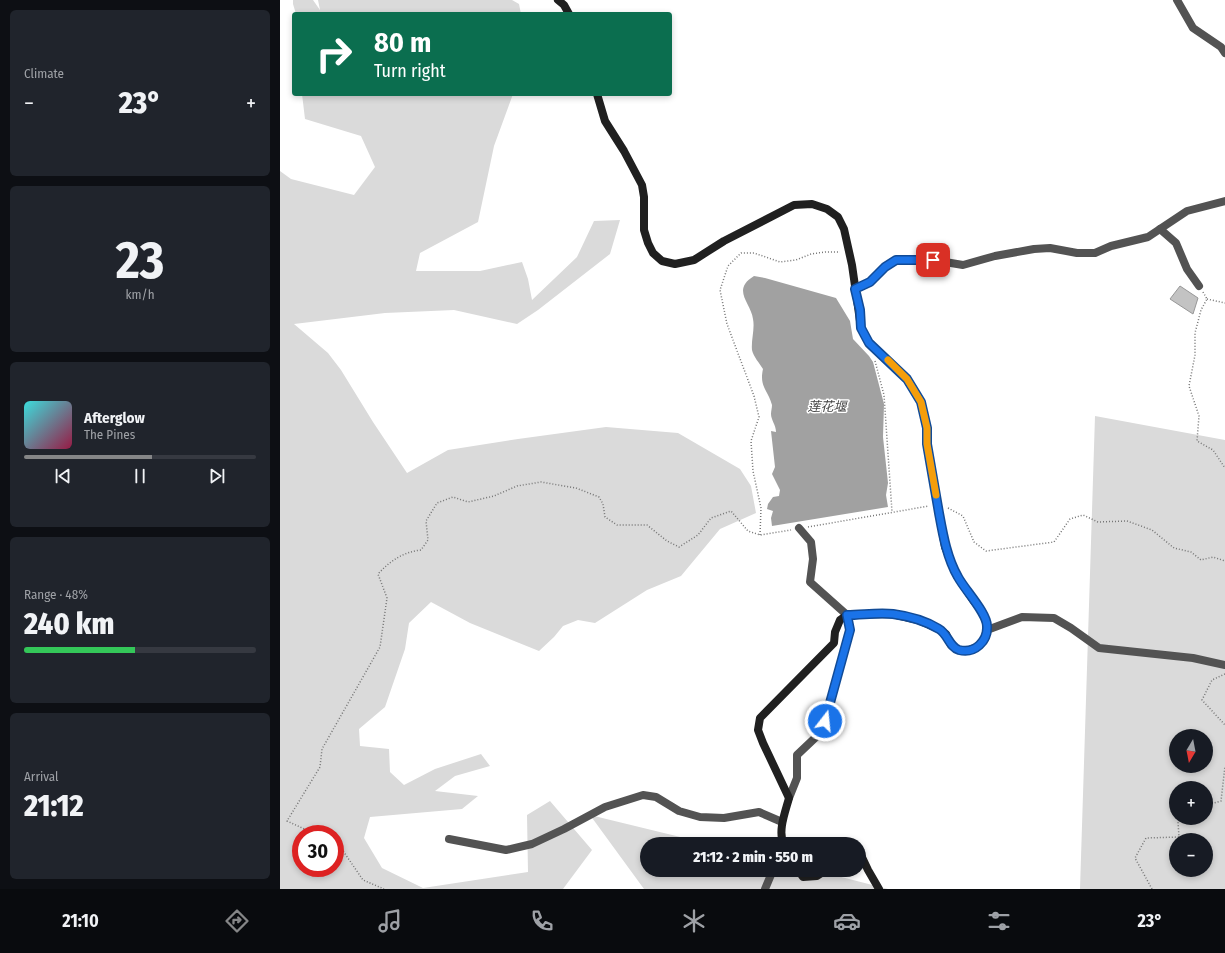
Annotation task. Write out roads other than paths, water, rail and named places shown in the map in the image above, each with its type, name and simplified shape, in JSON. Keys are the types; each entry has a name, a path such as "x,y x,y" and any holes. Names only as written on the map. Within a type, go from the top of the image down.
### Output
{"street":[{"path":"558,0 564,5 568,12"},
{"path":"1177,0 1193,28 1220,47 1225,53"},
{"path":"598,96 605,121 624,151 642,185 646,236 653,253 662,261 675,264 694,260 724,241 794,205 812,204 827,209 838,217 844,229 852,265 855,289 860,310 861,328 869,343 907,379 921,402 927,428 927,444 945,547 957,576 983,613 987,624 985,639 978,646 968,651 958,650 951,645 946,634 939,629 918,620 892,614 847,615 840,620 835,632 834,643 760,718 758,730 789,798"},
{"path":"855,289 870,282 885,267 896,260 933,260 963,265 995,256 1034,249 1050,248 1077,253 1095,252 1111,246 1148,237 1187,211 1225,201"},
{"path":"1160,229 1176,243 1187,269 1199,286"},
{"path":"782,837 782,822 797,778 798,755 816,736 825,721 850,630 847,615 810,582 813,559 811,542 799,528"},
{"path":"987,630 1022,617 1054,618 1099,648 1193,658 1225,665"},
{"path":"449,839 506,850 532,844 606,807 643,795 656,797 679,811 700,818 724,818 759,812 782,822"},
{"path":"866,866 879,889"},
{"path":"765,889 770,877"}],"water":[{"name":"莲花堰","path":"754,276 836,298 850,321 853,339 873,362 884,404 883,437 888,483 886,495 888,507 772,526 771,518 773,511 767,509 768,504 773,497 779,496 780,490 772,474 775,467 771,431 776,432 776,429 771,416 772,405 762,380 763,369 752,350 754,327 753,319 743,292 747,281"}]}
